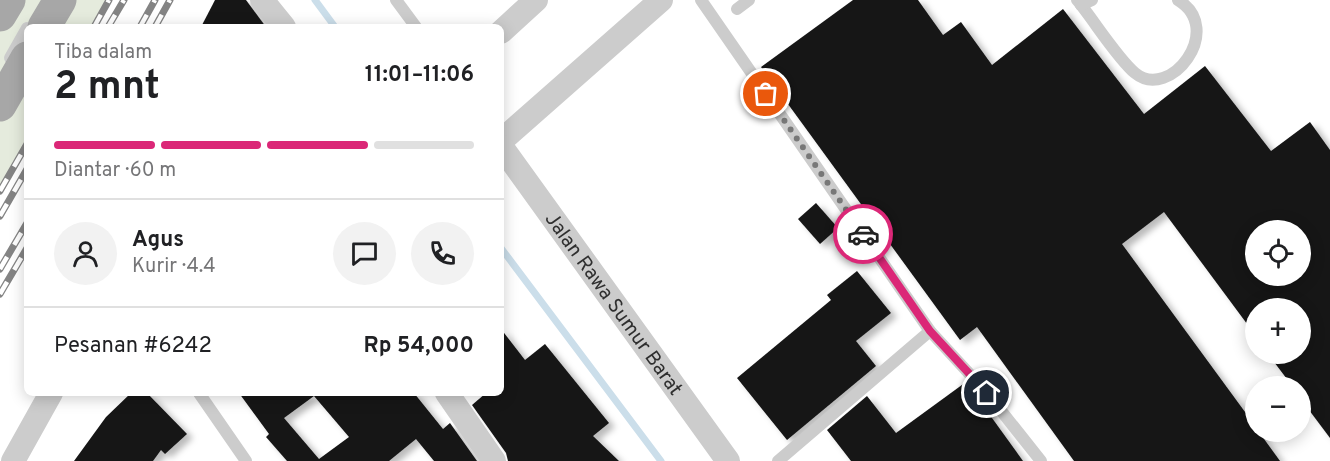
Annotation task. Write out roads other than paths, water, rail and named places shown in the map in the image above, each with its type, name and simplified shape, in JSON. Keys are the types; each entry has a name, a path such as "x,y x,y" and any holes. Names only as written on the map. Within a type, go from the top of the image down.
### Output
{"main road":[{"path":"0,15 28,20 60,0"},
{"path":"0,105 16,62"}],"street":[{"path":"262,0 282,24"},
{"path":"504,29 536,0"},
{"path":"504,138 661,0"},
{"name":"Jalan Rawa Sumur Barat","path":"504,150 728,461"},
{"path":"13,461 49,396"},
{"path":"449,396 494,461"}],"lane":[{"path":"396,0 414,24"},
{"path":"701,0 930,331 987,393 1041,461"},
{"path":"737,9 749,0"},
{"path":"1083,2 1136,74 1155,80 1168,78 1194,50 1198,28 1187,6 1178,0"},
{"path":"16,62 24,34"},
{"path":"778,461 930,331"},
{"path":"200,396 246,461"}],"waterway":[{"path":"315,0 333,24"},
{"path":"504,252 661,461"}],"railway":[{"path":"96,24 109,0"},
{"path":"110,24 124,0"},
{"path":"142,24 155,0"},
{"path":"157,24 170,0"},
{"path":"0,191 24,149"},
{"path":"0,216 24,174"},
{"path":"0,269 24,228"},
{"path":"0,294 24,253"}]}
